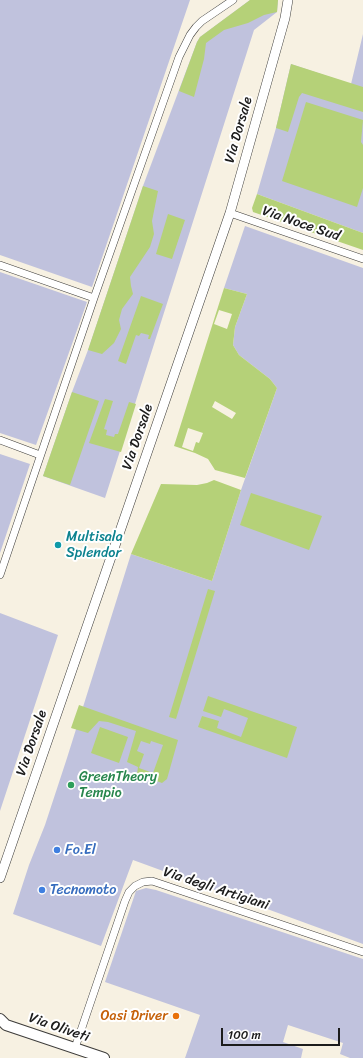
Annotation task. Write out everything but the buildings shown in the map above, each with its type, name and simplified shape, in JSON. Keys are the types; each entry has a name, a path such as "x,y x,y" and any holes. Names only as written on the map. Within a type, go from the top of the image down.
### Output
{"main road":[{"name":"Via Oliveti","path":"2,1023 104,1058"}],"street":[{"path":"0,575 94,298 182,50 196,27 202,21 232,0"},
{"name":"Via Dorsale","path":"0,878 230,213 285,18 288,0"},
{"name":"Via Noce Sud","path":"230,213 363,259"},
{"path":"0,265 94,298"},
{"path":"0,440 40,455"},
{"name":"Via degli Artigiani","path":"75,1048 125,901 129,892 135,886 143,882 152,881 363,952"}],"shaded area":[{"path":"0,0 190,0 92,287 0,255"},
{"path":"250,0 278,0 277,12 254,30 105,498 43,476 88,350 143,186 197,42 200,37"},
{"path":"363,34 363,233 257,194 276,128 291,64 351,84"},
{"path":"245,226 363,268 363,944 133,860 101,946 13,914 67,758 131,554 212,581 241,490 277,388 270,379 239,355 233,345 235,327 247,294 224,288"},
{"path":"0,272 87,302 36,445 0,433"},
{"path":"0,454 30,464 0,553"},
{"path":"0,613 58,635 0,811"},
{"path":"146,888 156,890 363,959 363,1058 350,1058 340,1054 343,1043 288,1025 283,1042 303,1049 301,1058 185,1058 200,1015 105,982 136,891"}],"green space":[{"path":"250,0 278,0 277,12 264,15 248,23 224,30 206,43 204,59 194,97 179,91 200,37"},
{"path":"291,64 363,87 363,112 302,93 299,97 288,132 276,128"},
{"path":"306,102 363,120 361,142 363,145 363,188 357,207 282,181"},
{"path":"143,186 158,191 152,221 154,234 150,247 130,277 133,294 122,309 119,320 121,329 114,343 102,354 88,350"},
{"path":"257,194 363,233 363,250 253,212 252,208"},
{"path":"168,214 185,220 172,259 156,254"},
{"path":"224,288 247,294 235,327 233,345 239,355 270,379 277,388 245,478 215,470 208,459 174,446","holes":["219,310 232,314 227,329 214,324","215,401 236,413 232,419 212,407","188,428 203,433 199,443 196,442 193,451 182,447"]},
{"path":"141,296 163,304 150,339 148,339 149,335 141,333 139,336 136,335 126,364 118,361"},
{"path":"72,392 99,401 70,485 43,476"},
{"path":"105,399 113,401 104,429 107,430 106,435 114,437 115,434 118,434 129,402 136,404 121,452 89,443"},
{"path":"214,480 241,490 212,581 131,554 161,484 197,485"},
{"path":"251,493 322,516 309,550 240,525"},
{"path":"208,589 215,591 176,719 169,717"},
{"path":"208,696 297,727 287,758 198,727 202,716 219,721 217,728 241,737 248,718 224,709 221,717 203,711"},
{"path":"79,705 178,740 167,779 162,783 137,774 138,767 127,762 136,731 108,722 99,721 88,733 71,728","holes":["141,741 150,744 151,741 163,745 153,773 139,768 144,754 137,751"]},
{"path":"100,727 128,737 119,763 91,753"}],"place":[{"name":"Multisala Splendor","path":"58,545"},
{"name":"GreenTheory Tempio","path":"71,785"},
{"name":"Fo.El","path":"57,850"},
{"name":"Tecnomoto","path":"42,890"},
{"name":"Oasi Driver","path":"176,1016"}]}
